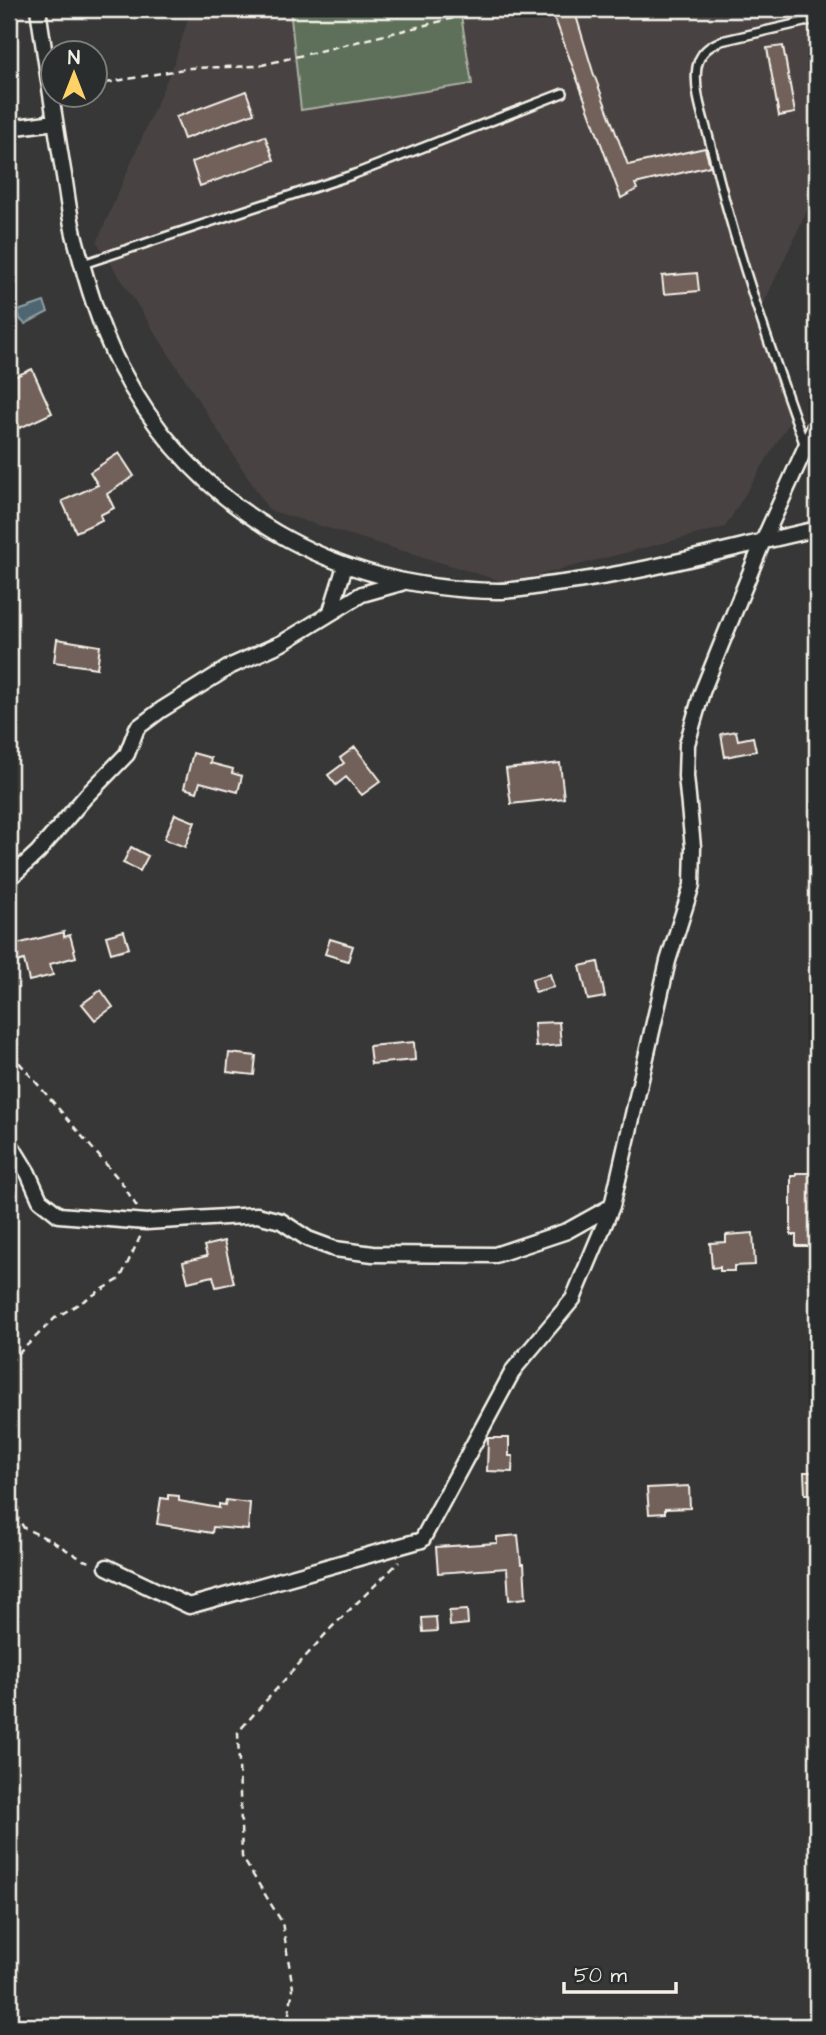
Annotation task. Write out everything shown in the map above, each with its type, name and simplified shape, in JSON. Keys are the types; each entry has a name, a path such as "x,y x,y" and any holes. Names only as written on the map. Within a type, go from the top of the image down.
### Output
{"street":[{"path":"38,9 74,236 118,363 144,407 175,446 206,480 245,513 286,540 345,566 403,583 499,591 625,573 817,529"},
{"path":"9,128 55,122"},
{"path":"107,1567 189,1606 422,1540 514,1368 573,1299 612,1206 668,961 692,885 693,847 687,744 702,692 763,541 817,422"},
{"path":"331,611 345,566"},
{"path":"9,879 38,852 86,796 127,754 137,728 231,666 282,643 362,594 403,583"},
{"path":"9,1142 28,1173 40,1200 59,1215 146,1222 257,1215 281,1221 308,1239 335,1249 373,1254 495,1255 567,1231 612,1206"}],"lane":[{"path":"805,447 728,219 698,91 697,67 701,55 709,46 721,41 817,19"},
{"path":"83,264 352,175 563,93"}],"path":[{"path":"108,83 190,68 258,66 491,9"},
{"path":"9,1503 24,1528 83,1560 107,1567"},
{"path":"287,2026 293,1988 282,1922 242,1857 238,1732 331,1628 404,1558"}],"shaded area":[{"path":"191,9 817,9 817,189 761,309 798,408 725,527 508,583 269,510 97,242 175,61"}],"green space":[{"path":"290,9 460,9 472,84 301,110"}],"water":[{"path":"44,302 48,312 25,324 20,319 18,311"}],"building":[{"path":"574,9 593,72 628,165 705,148 710,166 635,184 637,189 621,198 554,16"},
{"path":"783,46 795,113 779,116 767,48"},
{"path":"246,91 254,113 184,139 176,117"},
{"path":"265,136 274,160 200,186 192,162"},
{"path":"697,273 699,291 664,294 662,276"},
{"path":"32,369 52,413 20,428 9,404 9,379"},
{"path":"119,453 134,476 107,494 114,508 100,515 102,520 76,532 62,501 98,485 90,472"},
{"path":"57,639 100,646 97,668 54,662"},
{"path":"736,731 738,740 753,737 756,751 725,757 721,734"},
{"path":"355,747 381,781 362,795 346,777 336,785 328,775 344,763 340,758"},
{"path":"193,753 211,758 210,763 233,769 232,773 242,776 238,792 200,782 197,792 184,788"},
{"path":"560,763 564,798 511,804 506,769"},
{"path":"175,814 195,822 185,847 164,839"},
{"path":"131,847 148,856 140,871 123,863"},
{"path":"124,931 129,948 111,953 106,936"},
{"path":"64,932 64,937 70,935 76,957 50,964 53,975 29,981 24,960 13,963 9,946"},
{"path":"330,939 353,946 348,961 325,954"},
{"path":"598,962 605,997 588,1000 580,966"},
{"path":"550,974 554,987 535,992 532,979"},
{"path":"101,990 113,1007 95,1020 82,1004"},
{"path":"559,1022 561,1045 536,1047 534,1023"},
{"path":"414,1042 415,1060 371,1064 369,1046"},
{"path":"229,1053 256,1056 254,1075 227,1072"},
{"path":"796,1173 817,1173 817,1246 796,1246 796,1235 791,1235 791,1176 796,1176"},
{"path":"753,1233 755,1265 734,1266 734,1271 712,1268 710,1243 726,1242 726,1235"},
{"path":"224,1241 234,1283 216,1287 213,1276 188,1282 183,1262 207,1256 204,1246"},
{"path":"488,1438 509,1438 509,1456 513,1456 512,1472 487,1471"},
{"path":"804,1472 817,1472 817,1494 805,1494"},
{"path":"689,1486 690,1508 665,1509 665,1513 649,1514 647,1488"},
{"path":"168,1495 179,1496 179,1501 219,1508 219,1504 225,1505 226,1500 250,1503 248,1530 213,1527 212,1533 157,1524 161,1498 168,1499"},
{"path":"518,1535 521,1564 524,1564 526,1598 509,1600 507,1568 438,1573 436,1547 497,1543 497,1537"},
{"path":"467,1610 468,1624 450,1626 449,1611"},
{"path":"436,1617 437,1631 423,1632 422,1618"}]}
